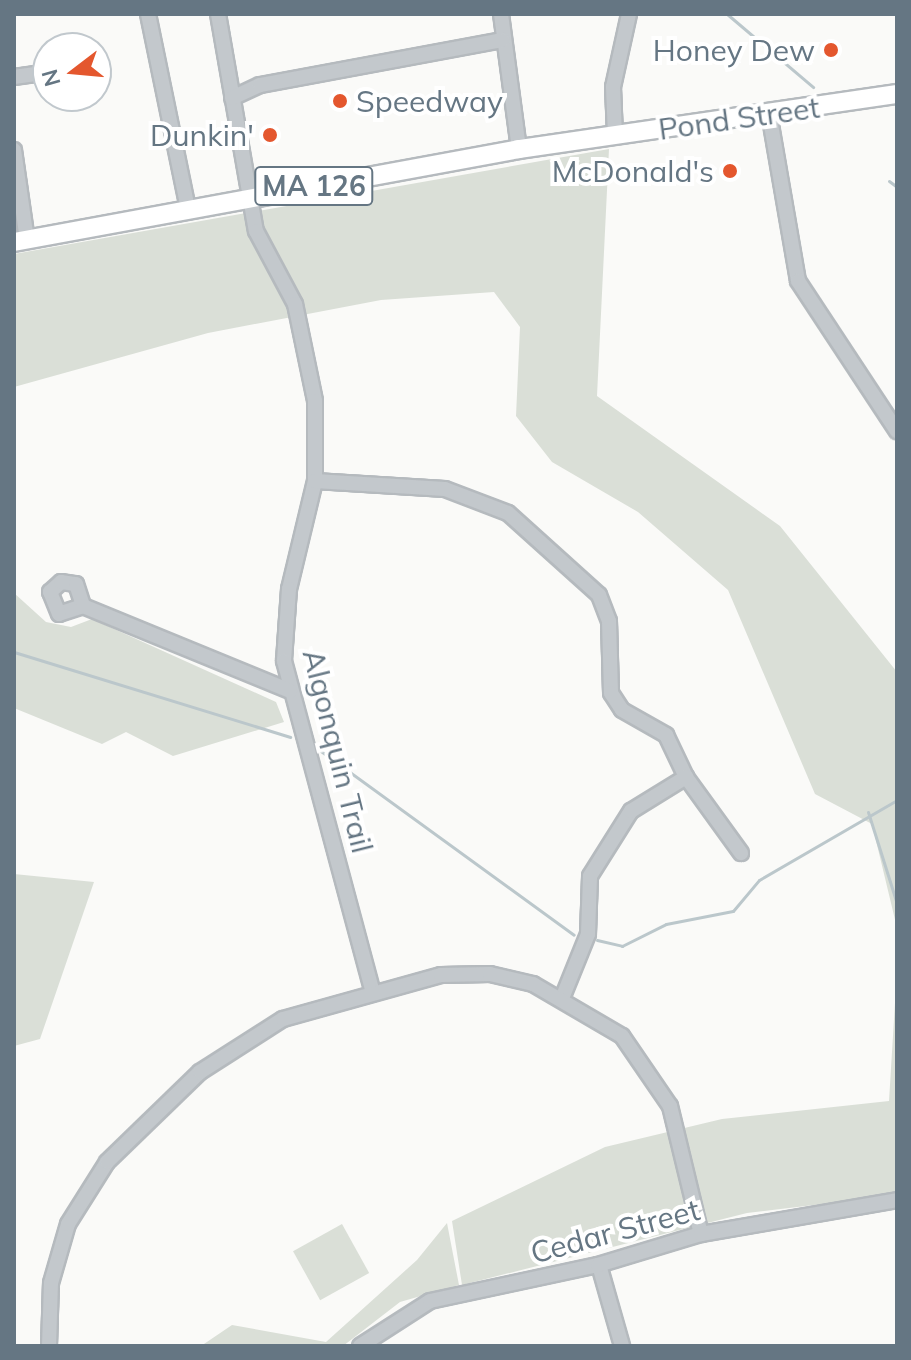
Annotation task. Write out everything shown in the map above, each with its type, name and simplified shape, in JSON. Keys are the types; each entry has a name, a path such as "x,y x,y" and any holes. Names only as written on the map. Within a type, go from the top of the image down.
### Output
{"main road":[{"name":"Pond Street","path":"21,241 519,149 897,94"}],"street":[{"path":"148,14 188,209"},
{"name":"Algonquin Trail","path":"218,14 249,198 264,251 295,304 315,401 315,481 284,618 290,691 373,993"},
{"path":"501,14 519,149"},
{"path":"615,135 613,87 629,14"},
{"path":"232,98 260,85 503,40"},
{"path":"769,113 798,281 897,431"},
{"path":"14,150 21,241"},
{"path":"315,481 445,489 508,513 599,595 609,621 608,681 616,703 666,735 686,777 741,853"},
{"path":"83,606 290,691"},
{"path":"563,996 588,934 588,888 598,856 631,811 686,777"},
{"path":"49,1346 59,1245 82,1198 120,1148 242,1040 286,1018 373,993 477,974 563,996 622,1036 660,1086 701,1234"},
{"name":"Cedar Street","path":"360,1346 430,1301 599,1265 701,1234 897,1200"},
{"path":"599,1265 622,1346"}],"shaded area":[{"path":"609,149 597,396 780,526 897,672 897,928 872,824 815,794 728,590 638,512 552,462 516,416 520,327 494,292 381,300 208,333 14,387 14,254"},
{"path":"14,593 46,622 71,627 92,619 276,702 284,722 173,756 126,732 102,744 14,708"},
{"path":"14,874 94,882 40,1039 14,1046"},
{"path":"897,970 897,1195 747,1213 462,1285 452,1221 605,1147 722,1119 889,1101"},
{"path":"447,1223 459,1285 400,1302 343,1346 201,1346 232,1325 326,1342 417,1260"},
{"path":"342,1224 369,1273 320,1300 293,1251"}],"waterway":[{"path":"727,14 813,87"},
{"path":"889,181 897,187"},
{"path":"14,652 290,737"},
{"path":"318,749 574,935"},
{"path":"597,940 622,946 666,924 733,911 759,880 897,800"},
{"path":"868,812 897,904"}],"place":[{"name":"Honey Dew","path":"831,50"},
{"name":"Speedway","path":"340,101"},
{"name":"Dunkin'","path":"270,135"},
{"name":"McDonald's","path":"730,171"}]}
